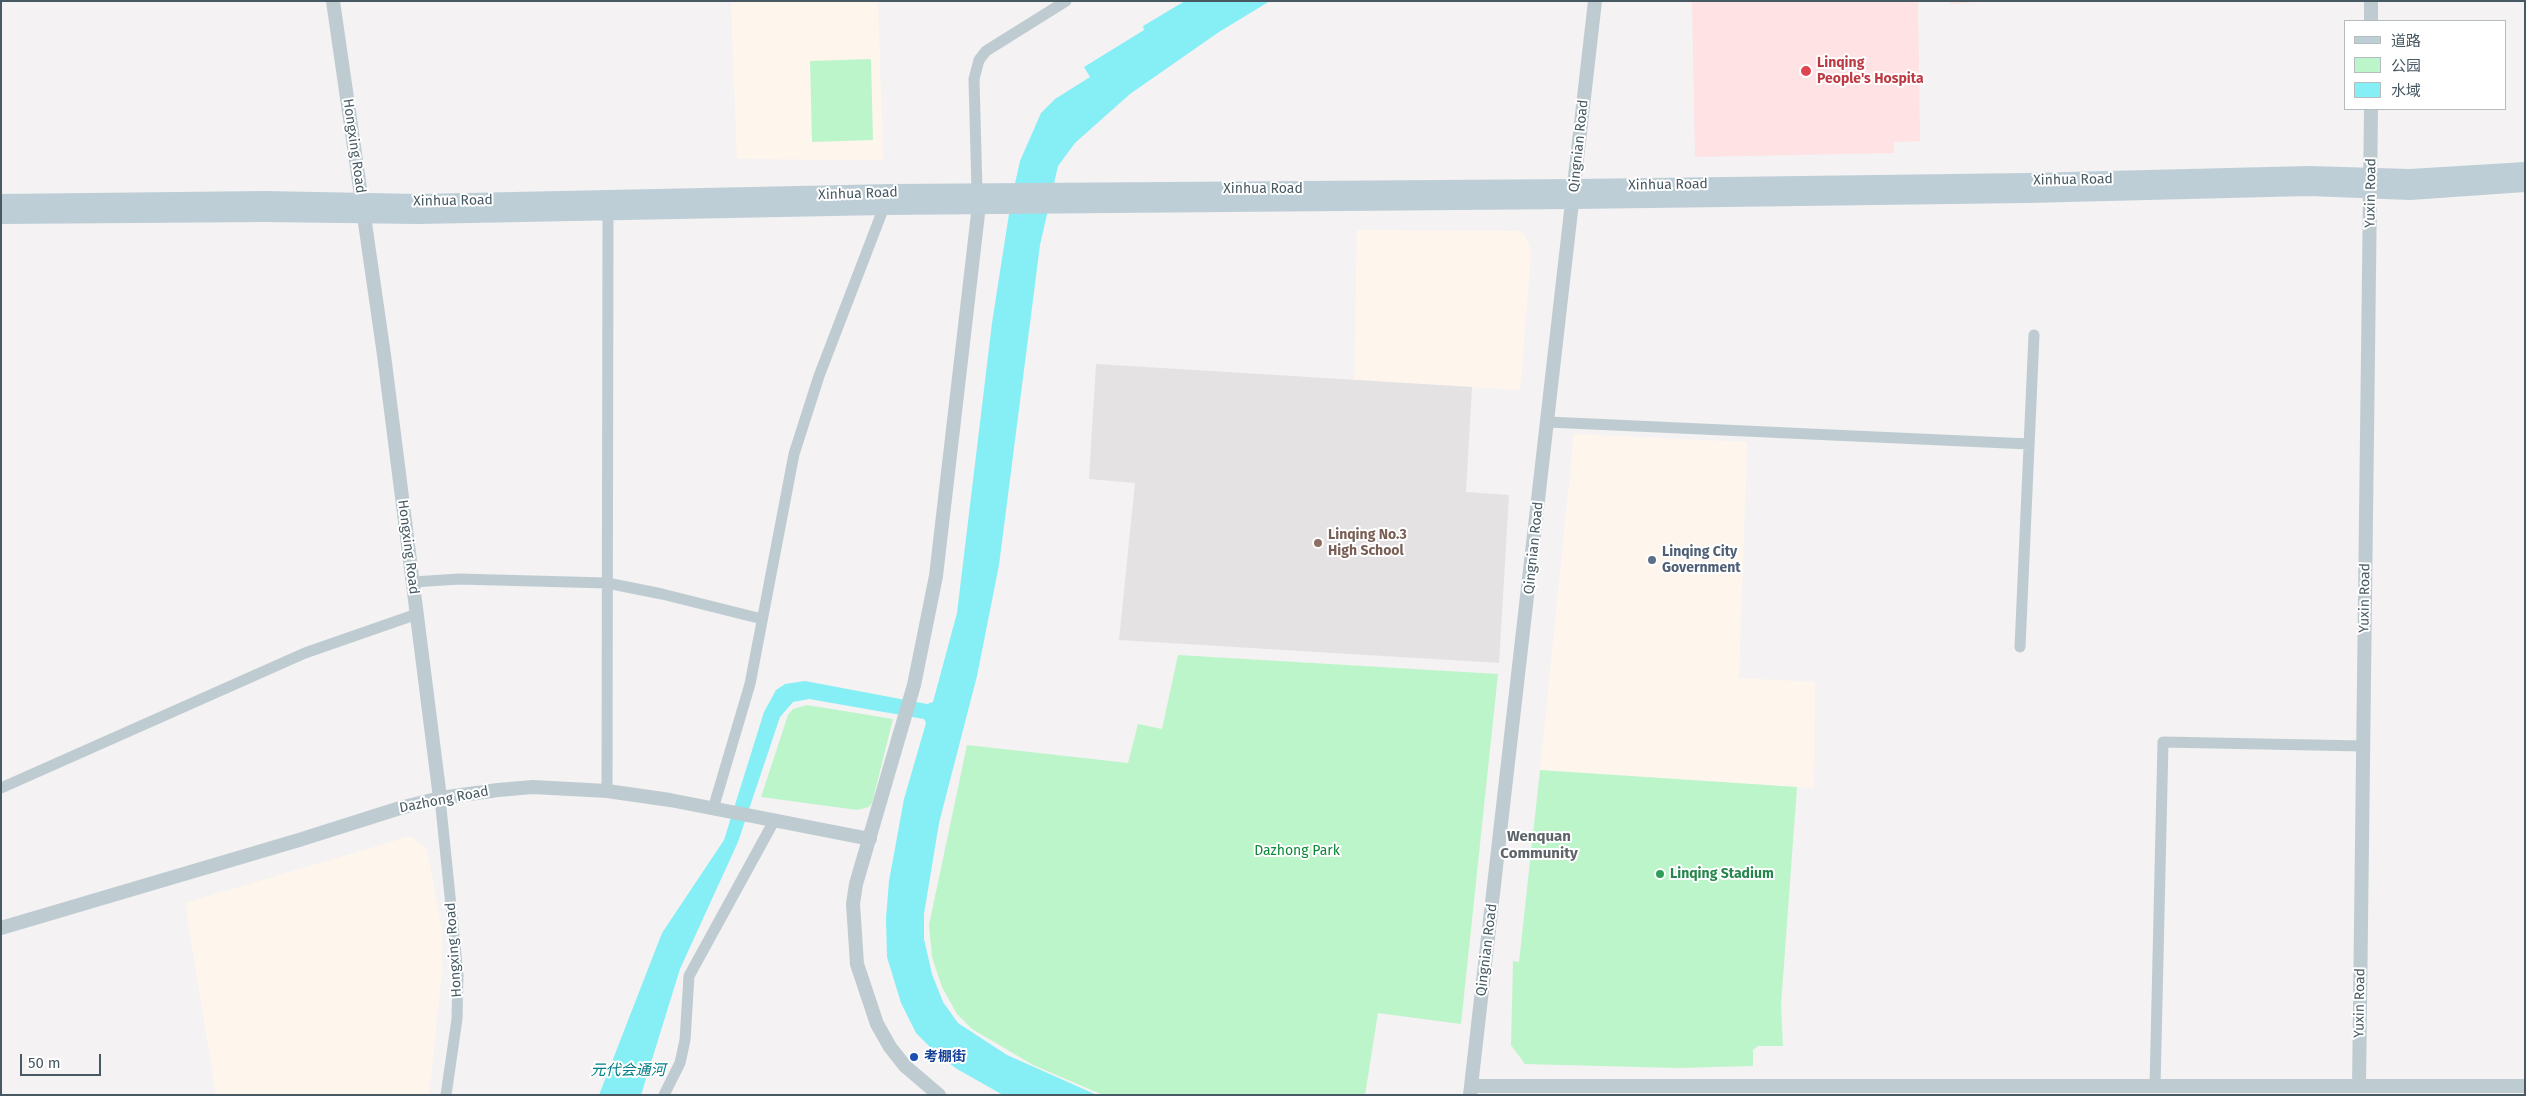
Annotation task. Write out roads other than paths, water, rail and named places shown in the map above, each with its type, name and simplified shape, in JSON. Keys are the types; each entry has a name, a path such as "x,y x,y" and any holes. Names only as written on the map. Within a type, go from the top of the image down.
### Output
{"main road":[{"name":"Xinhua Road","path":"2372,183 2410,177 2525,170"},
{"name":"Xinhua Road","path":"1,216 255,214 363,208 418,202 1574,194 2300,174 2372,183 2410,192 2525,184"},
{"name":"Xinhua Road","path":"1,202 255,199 363,208 608,214 884,207 986,198"}],"street":[{"name":"Hongxing Road","path":"333,1 363,208 440,798 458,976 457,1020 446,1095"},
{"path":"939,1095 904,1066 890,1047 878,1024 862,983 854,941 853,904 914,685 936,576 986,198 974,79 979,60 986,51 1066,1"},
{"name":"Qingnian Road","path":"1471,1090 1596,1"},
{"path":"2371,1 2371,20"},
{"name":"Yuxin Road","path":"2359,1086 2372,183 2371,110"},
{"path":"714,809 750,684 794,454 819,376 884,207"},
{"path":"607,791 608,214"},
{"path":"2020,646 2034,335"},
{"path":"1548,422 2028,444"},
{"path":"413,582 459,579 607,583 662,594 762,619"},
{"path":"1,788 305,653 417,614"},
{"path":"2155,1087 2164,742 2363,746"},
{"name":"Dazhong Road","path":"1,928 299,840 400,808 440,798 533,787 607,791 670,800 870,839"},
{"path":"664,1095 680,1063 685,1040 689,976 774,821"},
{"path":"1471,1090 2359,1086 2430,1090 2525,1086"}],"water":[{"name":"元代会通河","path":"1185,1 1270,1 1219,32 1130,94 1075,143 1058,166 1040,245 999,565 977,676 939,823 924,914 924,939 932,974 943,1002 958,1023 1007,1055 1097,1095 1003,1095 957,1069 938,1055 916,1033 901,1003 887,957 886,918 889,881 904,799 926,723 924,719 809,699 793,702 780,717 738,842 680,969 641,1095 599,1095 662,933 724,840 764,712 776,690 785,684 805,681 927,704 933,702 957,613 992,323 1011,201 1020,161 1041,113 1055,99 1090,77 1084,67 1144,30 1143,26"}],"place":[{"name":"Linqing People's Hospita","path":"1806,71"},
{"name":"Linqing No.3 High School","path":"1318,543"},
{"name":"Linqing City Government","path":"1652,560"},
{"name":"Linqing Stadium","path":"1660,874"},
{"name":"考棚街","path":"914,1057"}],"district":[{"name":"Wenquan Community","path":"1539,846"}],"park label":[{"name":"Dazhong Park","path":"1297,851"}]}
